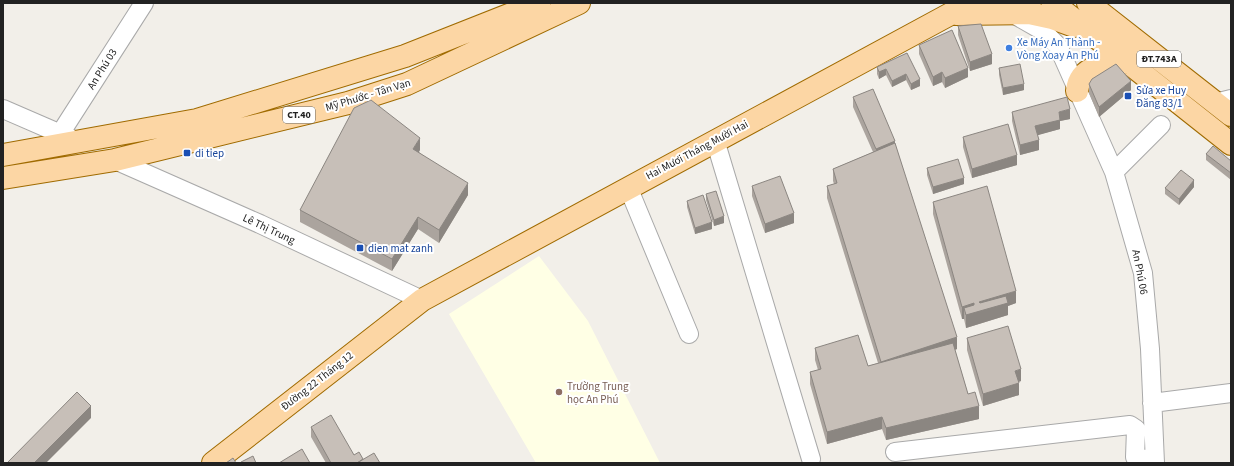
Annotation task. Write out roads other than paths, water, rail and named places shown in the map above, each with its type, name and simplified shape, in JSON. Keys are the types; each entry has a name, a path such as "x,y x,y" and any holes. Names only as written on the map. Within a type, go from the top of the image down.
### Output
{"main road":[{"name":"CT.40","path":"3,156 70,138 197,120 405,56 539,3"},
{"name":"Mỹ Phước - Tân Vạn","path":"3,178 115,160 348,103 407,84 578,3"},
{"name":"Hai Mươi Tháng Mười Hai","path":"422,300 953,9 974,3"},
{"name":"ĐT.743A","path":"1053,3 1231,144"},
{"name":"ĐT.743A","path":"1094,6 1226,106"},
{"path":"953,9 1029,13 1052,18 1088,30"},
{"path":"1077,91 1077,83 1095,67 1114,62 1129,63"},
{"path":"70,138 115,160"},
{"name":"Đường 22 Tháng 12","path":"213,463 422,300"}],"street":[{"name":"An Phú 03","path":"70,138 144,3"},
{"name":"An Phú 06","path":"1010,13 1033,24 1053,40 1058,46 1114,172 1143,273 1150,349 1154,461"},
{"path":"3,109 70,138"},
{"path":"1114,172 1161,125"},
{"path":"714,140 811,459"},
{"name":"Lê Thị Trung","path":"115,160 260,224 422,300"},
{"path":"628,188 689,334"},
{"path":"1152,403 1231,393"},
{"path":"895,452 1130,425 1136,429 1136,457 1138,459 1154,461"}],"place":[{"name":"Xe Máy An Thành - Vòng Xoay An Phú","path":"1009,48"},
{"name":"Sửa xe Huy Đăng 83/1","path":"1128,96"},
{"name":"di tiep","path":"187,153"},
{"name":"dien mat zanh","path":"360,248"},
{"name":"Trường Trung học An Phú","path":"559,392"}]}
